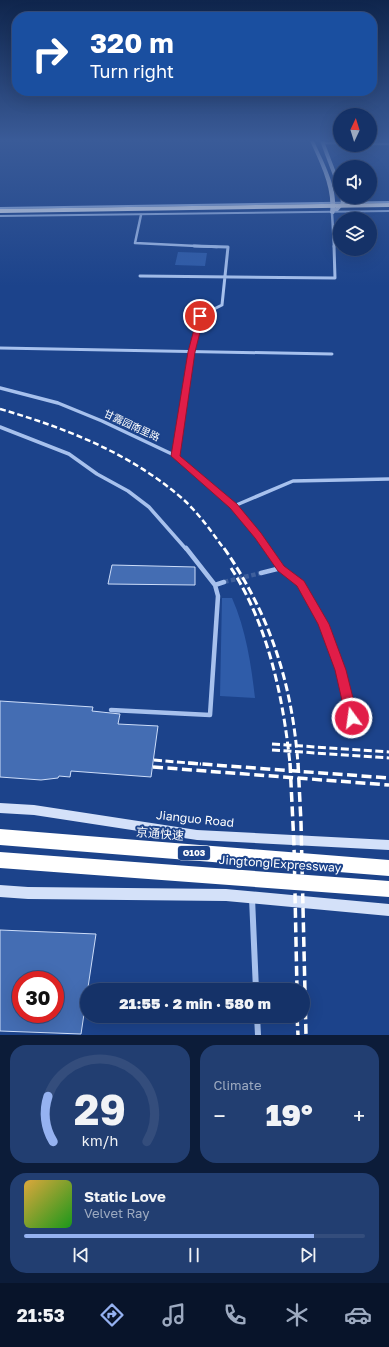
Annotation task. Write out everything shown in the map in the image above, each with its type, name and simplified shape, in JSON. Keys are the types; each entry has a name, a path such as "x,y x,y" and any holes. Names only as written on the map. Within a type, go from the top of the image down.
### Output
{"highway":[{"path":"0,214 389,208"},
{"name":"京通快速","path":"0,837 389,868"},
{"name":"Jingtong Expressway","path":"0,860 389,889"}],"main road":[{"path":"330,189 336,208"},
{"path":"336,208 338,204"},
{"name":"Jianguo Road","path":"0,808 34,810 197,835 389,845"},
{"path":"0,891 28,893 226,896 389,910"}],"street":[{"path":"0,214 141,215 336,208 389,202"},
{"path":"0,208 336,208"},
{"path":"140,276 335,278 336,208"},
{"path":"141,215 135,243 228,247 222,305 200,316 191,352 176,456"},
{"path":"0,348 332,354"},
{"name":"甘露园南里路","path":"0,388 58,403 102,421 176,456 234,506 281,568 301,584 324,624 340,670 352,718"},
{"path":"0,427 69,454 97,474 128,491 149,507 167,526 215,585 218,596 210,715 111,710"},
{"path":"234,506 293,481 389,479"},
{"path":"261,573 281,568"},
{"path":"215,585 224,582"},
{"path":"252,898 256,983"},
{"path":"257,1023 258,1035"}],"shaded area":[{"path":"178,252 207,253 205,266 175,265"},
{"path":"222,598 232,598 241,622 250,660 255,698 220,696"}],"building":[{"path":"112,565 195,567 195,585 108,584"},
{"path":"0,701 93,707 92,711 120,714 118,724 158,726 151,777 71,771 70,777 59,776 58,778 41,780 0,777"},
{"path":"0,930 96,934 89,983 80,983 80,1023 83,1023 81,1034 0,1031"}],"tunnel":[{"path":"224,582 261,573"}],"railway":[{"path":"0,409 25,416 74,434 97,444 143,469 190,505 224,549"},
{"path":"224,548 254,599 266,624 276,651 290,706 296,746"},
{"path":"231,568 244,590 264,637 278,687 288,745"},
{"path":"272,744 288,745"},
{"path":"288,745 296,746"},
{"path":"288,745 289,751"},
{"path":"296,746 389,752"},
{"path":"296,746 297,752"},
{"path":"272,750 289,751"},
{"path":"289,751 297,752"},
{"path":"289,751 290,764"},
{"path":"297,752 389,758"},
{"path":"297,752 298,764"},
{"path":"154,760 198,764"},
{"path":"188,763 198,764"},
{"path":"290,763 290,771"},
{"path":"298,763 298,771"},
{"path":"198,764 290,771"},
{"path":"153,767 291,778"},
{"path":"290,771 298,771"},
{"path":"290,771 291,778"},
{"path":"298,771 389,778"},
{"path":"298,771 299,778"},
{"path":"291,778 299,778"},
{"path":"291,778 294,845 297,983"},
{"path":"299,778 389,785"},
{"path":"299,778 306,1035"},
{"path":"297,1023 298,1035"}],"route":[{"path":"200,316 191,352 176,456 234,506 281,568 301,584 324,624 340,670 352,718"}]}
